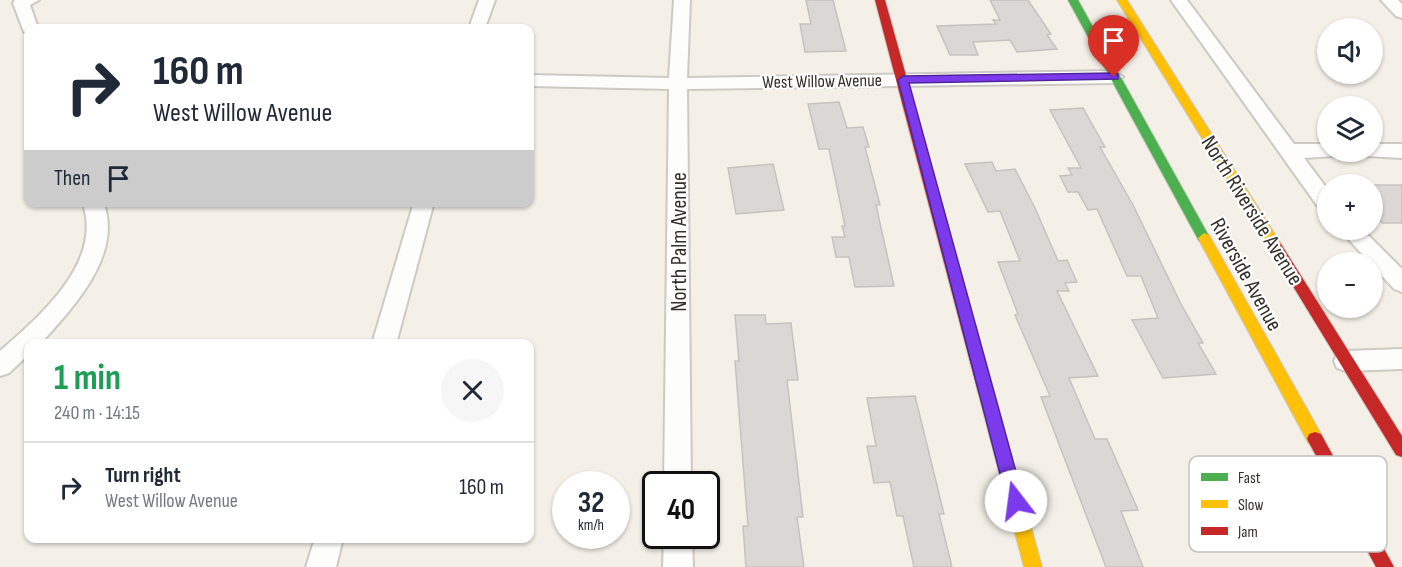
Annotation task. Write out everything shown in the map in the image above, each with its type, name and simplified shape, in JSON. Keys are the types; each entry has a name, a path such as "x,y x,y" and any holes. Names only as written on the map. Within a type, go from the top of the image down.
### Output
{"street":[{"name":"North Palm Avenue","path":"678,471 678,84 682,0"},
{"path":"880,0 1033,567"},
{"name":"Riverside Avenue","path":"1073,0 1324,456"},
{"name":"North Riverside Avenue","path":"1122,0 1402,450"},
{"path":"1179,0 1317,191"},
{"path":"1389,0 1402,13"},
{"path":"26,2 29,24"},
{"path":"478,24 486,2"},
{"name":"West Willow Avenue","path":"534,81 678,84 1114,77"},
{"path":"1287,151 1317,151"},
{"path":"1383,151 1402,151"},
{"path":"28,339 49,319 92,259 98,219 94,207"},
{"path":"385,339 423,207"},
{"path":"1360,240 1402,283"},
{"path":"0,366 24,343"},
{"path":"1347,361 1402,359"},
{"path":"321,567 328,543"},
{"path":"678,549 678,567"},
{"name":"Riverside Avenue","path":"1377,552 1385,567"}],"building":[{"path":"806,0 833,0 846,51 805,52 800,24 811,24"},
{"path":"990,0 1028,0 1051,34 1047,35 1057,49 1017,52 1010,40 973,42 978,55 950,55 937,26 996,24 993,20 1000,20"},
{"path":"839,102 847,128 863,127 869,147 865,147 880,205 876,205 894,286 855,287 849,257 836,257 832,237 845,237 842,226 845,226 829,149 819,149 808,104"},
{"path":"1083,108 1105,147 1100,147 1133,205 1181,304 1203,343 1198,343 1216,374 1163,378 1132,320 1158,318 1141,276 1127,276 1097,209 1088,210 1078,192 1068,192 1060,176 1072,175 1068,168 1081,168 1050,110"},
{"path":"992,162 996,171 1015,169 1058,261 1067,260 1077,282 1065,283 1069,291 1057,291 1098,376 1069,378 1095,439 1107,439 1138,510 1121,511 1143,567 1106,567 1041,397 1050,396 1015,315 1018,314 998,262 1020,261 1000,211 988,212 965,164"},
{"path":"773,164 784,210 736,214 728,168"},
{"path":"1383,185 1402,185 1402,223 1383,223"},
{"path":"735,315 765,315 766,324 791,323 798,380 787,380 803,517 797,517 804,567 746,567 743,526 748,526 735,361 739,361"},
{"path":"915,396 944,514 939,514 952,567 914,567 903,516 897,516 890,482 874,483 867,446 876,446 867,398"}],"traffic: fast":[{"path":"1073,0 1204,238"}],"traffic: slow":[{"path":"1122,0 1276,247"},
{"path":"1204,238 1315,439"},
{"path":"986,392 1033,567"}],"traffic: jam":[{"path":"880,0 986,392"},
{"path":"1276,247 1402,450"},
{"path":"1315,439 1324,456"},
{"path":"1377,552 1385,567"}],"route":[{"path":"1016,501 903,80 1114,77"}]}
